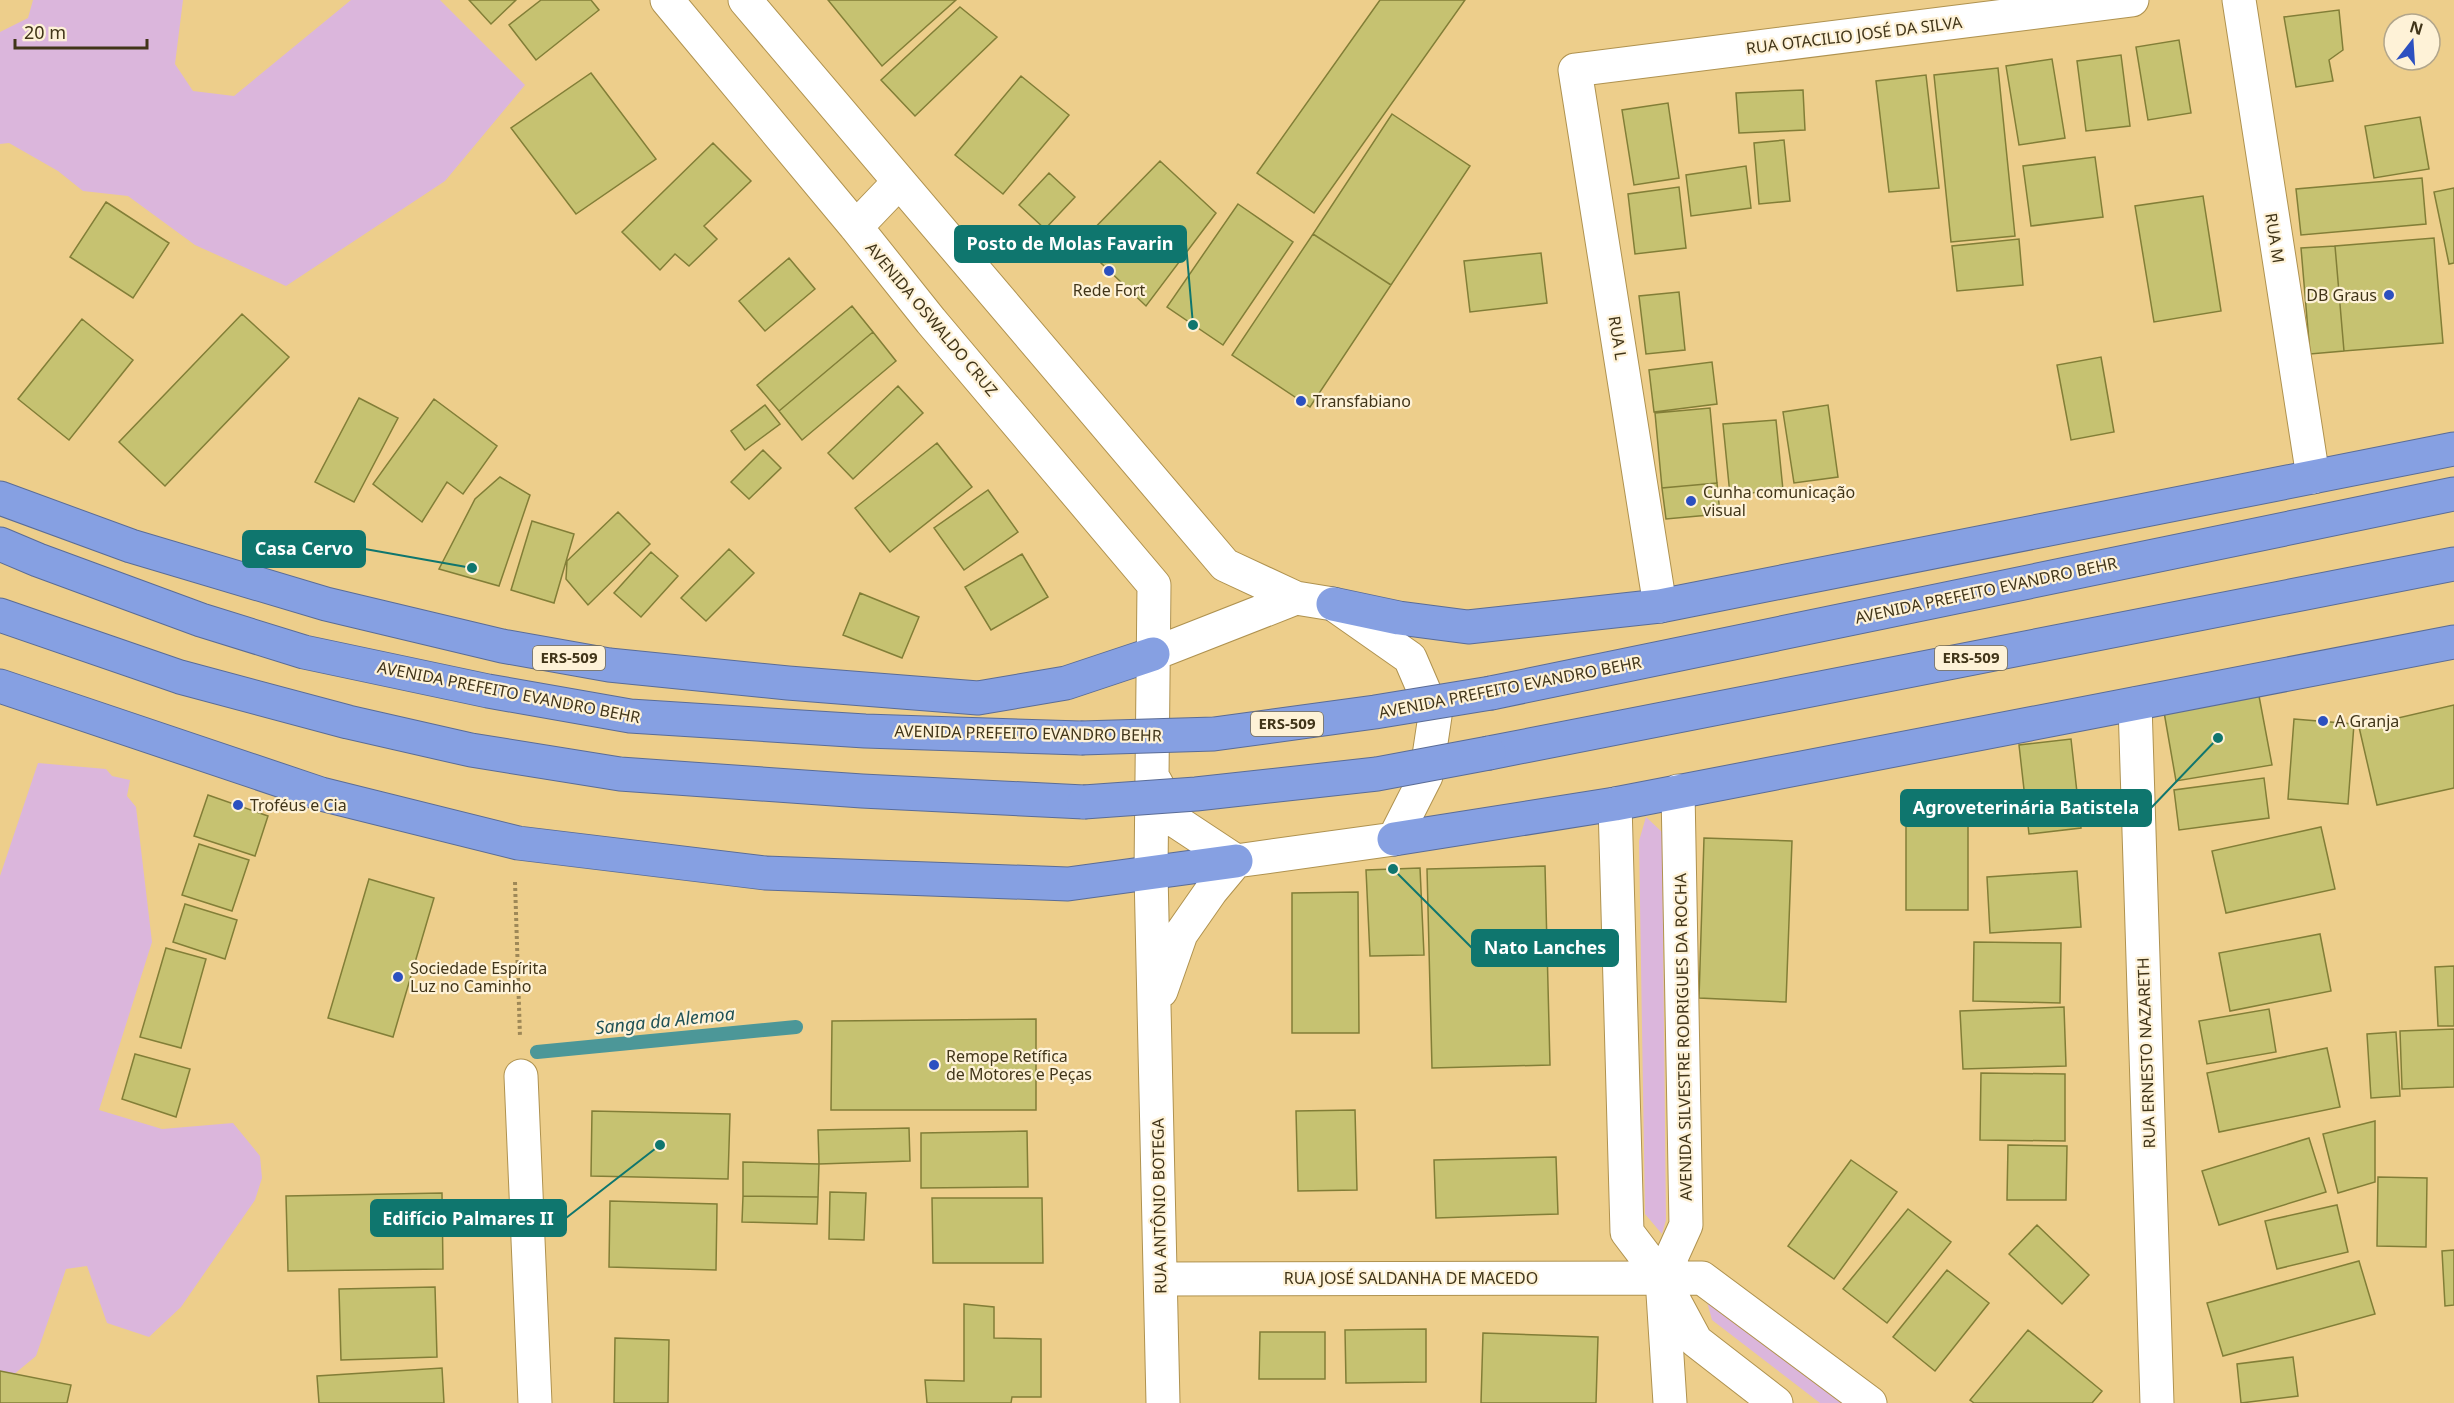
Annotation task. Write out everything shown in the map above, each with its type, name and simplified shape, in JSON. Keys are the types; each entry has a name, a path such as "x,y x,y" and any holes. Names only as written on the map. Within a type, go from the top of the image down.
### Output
{"highway":[{"path":"1333,604 1399,618 1468,627 1660,606 2454,449"},
{"name":"AVENIDA PREFEITO EVANDRO BEHR","path":"0,544 201,620 304,652 488,691 630,716 865,731 1081,738 1214,734 1375,712 1491,693 2454,494"},
{"name":"ERS-509","path":"0,498 131,546 326,604 502,646 609,665 788,683 978,698 1066,683 1153,654"},
{"name":"ERS-509","path":"0,615 180,677 348,722 471,750 620,774 862,791 1084,802 1196,794 1377,774 2454,564"},
{"path":"1394,839 1616,804 1678,790 2454,642"},
{"path":"0,686 321,794 518,843 765,873 1068,884 1236,861"}],"street":[{"name":"AVENIDA OSWALDO CRUZ","path":"667,0 856,227 930,321 1154,585 1153,776"},
{"path":"745,0 1225,565 1296,597 1333,604 1410,658 1435,716 1426,776 1394,839 1236,861 1177,822 1153,776"},
{"name":"RUA OTACILIO JOSÉ DA SILVA","path":"1575,70 2132,0"},
{"name":"RUA M","path":"2239,0 2313,477"},
{"name":"RUA L","path":"1575,70 1660,606"},
{"path":"856,227 899,182"},
{"name":"ERS-509","path":"1153,654 1296,597"},
{"name":"RUA ERNESTO NAZARETH","path":"2135,704 2157,1403"},
{"name":"RUA ANTÔNIO BOTEGA","path":"1153,776 1151,873 1163,1403"},
{"name":"AVENIDA SILVESTRE RODRIGUES DA ROCHA","path":"1662,1278 1686,1225 1678,790"},
{"path":"1616,804 1627,1232 1662,1278 1696,1341 1776,1403"},
{"name":"RUA ANTÔNIO BOTEGA","path":"1154,1010 1181,934 1211,891 1236,861"},
{"path":"521,1076 535,1403"},
{"path":"1662,1278 1670,1403"},
{"path":"1662,1278 1702,1278 1870,1403"},
{"name":"RUA JOSÉ SALDANHA DE MACEDO","path":"1161,1279 1662,1278"}],"path":[{"path":"518,843 515,889 521,1076"}],"shaded area":[{"path":"33,0 183,0 175,64 193,91 234,96 351,0 440,0 525,85 445,181 286,286 195,245 128,196 83,191 58,171 9,143 0,144 0,32 28,18"},
{"path":"38,763 106,769 112,776 130,780 127,796 136,807 152,942 99,1110 162,1129 233,1123 260,1156 262,1178 255,1200 181,1307 149,1337 107,1323 87,1266 66,1269 36,1356 0,1388 0,876"},
{"path":"1646,817 1662,832 1666,1220 1662,1234 1645,1214 1639,841"},
{"path":"1706,1298 1850,1403 1820,1403 1712,1320"}],"building":[{"path":"469,0 516,0 491,24"},
{"path":"541,0 591,0 599,10 536,60 509,25"},
{"path":"828,0 956,0 882,66"},
{"path":"1380,0 1465,0 1314,213 1257,173"},
{"path":"960,7 997,37 915,116 881,80"},
{"path":"2339,10 2343,50 2329,60 2333,81 2296,87 2284,17"},
{"path":"2179,40 2191,113 2148,120 2136,47"},
{"path":"2121,55 2130,126 2086,131 2077,61"},
{"path":"2052,59 2065,138 2019,145 2006,66"},
{"path":"1998,68 2015,236 1951,242 1934,75"},
{"path":"591,73 656,159 576,214 511,128"},
{"path":"1926,75 1939,188 1889,192 1876,81"},
{"path":"1021,76 1069,115 1003,194 955,155"},
{"path":"1803,90 1805,130 1739,133 1736,93"},
{"path":"1668,103 1679,178 1634,185 1622,110"},
{"path":"1392,114 1470,166 1391,285 1313,234"},
{"path":"2420,117 2429,169 2374,178 2365,126"},
{"path":"1784,140 1790,201 1759,204 1754,143"},
{"path":"713,143 751,181 704,226 717,239 689,266 675,254 660,270 622,232"},
{"path":"2095,157 2103,217 2031,226 2023,166"},
{"path":"1160,161 1216,213 1146,306 1080,243"},
{"path":"1746,166 1751,208 1691,216 1686,175"},
{"path":"1049,173 1075,197 1045,229 1019,205"},
{"path":"2422,178 2426,224 2301,235 2296,189"},
{"path":"1679,187 1686,248 1635,254 1628,194"},
{"path":"2454,188 2454,263 2449,264 2434,192"},
{"path":"2203,196 2221,311 2154,322 2135,206"},
{"path":"106,202 169,243 133,298 70,257"},
{"path":"1238,204 1293,242 1223,345 1167,307"},
{"path":"1313,234 1391,285 1310,407 1232,355"},
{"name":"DB Graus","path":"2434,238 2443,343 2344,351 2335,246"},
{"path":"2019,239 2023,285 1957,291 1952,246"},
{"path":"2335,246 2344,351 2310,354 2301,248"},
{"path":"1541,253 1547,303 1470,312 1464,261"},
{"path":"789,258 815,289 765,331 739,301"},
{"path":"1679,292 1685,350 1646,354 1639,296"},
{"path":"852,306 873,332 779,411 757,385"},
{"path":"242,314 289,357 165,486 119,442"},
{"path":"82,319 133,360 69,440 18,399"},
{"path":"873,332 896,361 802,440 779,411"},
{"path":"2101,357 2114,432 2071,440 2057,365"},
{"path":"1712,362 1717,404 1654,412 1649,370"},
{"path":"898,386 923,413 853,479 828,453"},
{"path":"359,398 398,418 354,502 315,482"},
{"path":"434,399 497,446 463,494 447,482 422,522 373,484"},
{"path":"765,405 780,424 745,450 731,431"},
{"path":"1828,405 1838,477 1794,483 1783,412"},
{"path":"1710,408 1717,483 1662,488 1655,413"},
{"path":"1776,420 1783,490 1730,495 1723,424"},
{"path":"937,443 972,487 890,552 855,508"},
{"path":"763,450 781,468 749,499 731,482"},
{"path":"500,477 530,495 499,586 439,569 475,499"},
{"name":"Cunha comunicação visual","path":"1717,483 1720,514 1666,519 1662,488"},
{"path":"988,490 1018,532 964,570 934,528"},
{"path":"618,512 650,544 588,605 566,579 567,561"},
{"path":"532,521 574,534 554,603 511,590"},
{"path":"729,549 754,573 706,621 681,598"},
{"path":"651,552 678,576 641,617 614,593"},
{"path":"1022,554 1048,597 991,630 965,587"},
{"path":"860,593 919,617 902,658 843,635"},
{"path":"2259,696 2272,765 2176,781 2164,712"},
{"path":"2454,705 2454,788 2377,805 2359,727"},
{"path":"2294,719 2354,724 2348,804 2288,799"},
{"path":"2071,739 2081,828 2029,834 2019,745"},
{"path":"2264,778 2269,818 2179,830 2174,790"},
{"path":"208,795 268,816 255,856 194,836"},
{"path":"1906,813 1968,813 1968,910 1906,910"},
{"path":"2321,827 2335,889 2226,913 2212,851"},
{"path":"1704,838 1792,841 1786,1002 1699,998"},
{"path":"199,844 249,860 232,911 182,895"},
{"path":"1545,866 1550,1065 1432,1068 1427,869"},
{"path":"1420,868 1424,955 1370,956 1366,870"},
{"path":"2077,871 2081,927 1990,933 1987,877"},
{"path":"369,879 434,898 393,1037 328,1018"},
{"path":"1358,892 1359,1033 1292,1033 1292,893"},
{"path":"185,904 237,920 225,959 173,942"},
{"path":"2320,934 2331,991 2230,1011 2219,953"},
{"path":"1974,942 2061,943 2060,1003 1973,1001"},
{"path":"166,948 206,959 181,1048 140,1037"},
{"path":"2454,966 2454,1026 2438,1026 2435,967"},
{"path":"2064,1007 2066,1066 1963,1069 1960,1011"},
{"path":"2269,1009 2276,1052 2207,1064 2199,1021"},
{"name":"Remope Retífica de Motores e Peças","path":"1036,1019 1036,1110 831,1110 832,1021"},
{"path":"2454,1029 2454,1087 2402,1089 2400,1031"},
{"path":"2396,1032 2400,1096 2371,1098 2367,1034"},
{"path":"2327,1048 2340,1107 2219,1132 2207,1073"},
{"path":"135,1054 190,1069 176,1117 122,1099"},
{"path":"1981,1073 2065,1074 2065,1141 1980,1140"},
{"path":"1355,1110 1357,1190 1298,1191 1296,1111"},
{"path":"592,1111 730,1114 728,1179 591,1176"},
{"path":"2375,1121 2375,1182 2338,1193 2323,1134"},
{"path":"909,1128 910,1161 819,1164 818,1130"},
{"path":"1027,1131 1028,1187 921,1188 921,1133"},
{"path":"2309,1138 2326,1192 2219,1225 2202,1171"},
{"path":"2008,1145 2067,1146 2066,1200 2007,1200"},
{"path":"1556,1157 1558,1214 1436,1218 1434,1160"},
{"path":"1851,1160 1897,1192 1834,1279 1788,1246"},
{"path":"743,1162 819,1164 818,1197 743,1196"},
{"path":"2378,1177 2427,1178 2426,1247 2377,1246"},
{"path":"830,1192 866,1193 864,1240 829,1239"},
{"path":"442,1193 443,1269 288,1271 286,1196"},
{"path":"743,1196 818,1197 817,1224 742,1222"},
{"path":"932,1198 1042,1198 1043,1263 933,1263"},
{"path":"610,1201 717,1204 716,1270 609,1267"},
{"path":"2337,1205 2348,1252 2277,1269 2265,1221"},
{"path":"1908,1209 1951,1242 1887,1323 1843,1289"},
{"path":"2037,1225 2089,1275 2062,1304 2009,1254"},
{"path":"2454,1250 2454,1305 2445,1306 2442,1251"},
{"path":"2359,1261 2375,1314 2223,1356 2207,1303"},
{"path":"1947,1270 1989,1303 1935,1371 1893,1337"},
{"path":"435,1287 437,1357 341,1360 339,1289"},
{"path":"964,1304 994,1307 994,1338 1041,1339 1041,1397 1012,1397 1011,1403 927,1403 925,1380 964,1381"},
{"path":"1426,1329 1426,1382 1346,1383 1345,1330"},
{"path":"2028,1330 2102,1391 2092,1403 1974,1403 1970,1400"},
{"path":"1260,1332 1325,1332 1325,1379 1259,1379"},
{"path":"1483,1333 1598,1337 1596,1403 1481,1403"},
{"path":"615,1338 669,1340 668,1403 614,1403"},
{"path":"2293,1357 2298,1396 2241,1403 2237,1364"},
{"path":"442,1368 444,1403 319,1403 317,1376"},
{"path":"0,1371 71,1385 67,1403 0,1403"}],"waterway":[{"name":"Sanga da Alemoa","path":"537,1052 796,1027"}],"place":[{"name":"Rede Fort","path":"1109,271"},
{"name":"DB Graus","path":"2389,295"},
{"name":"Posto de Molas Favarin","path":"1193,325"},
{"name":"Transfabiano","path":"1301,401"},
{"name":"Cunha comunicação visual","path":"1691,501"},
{"name":"Casa Cervo","path":"472,568"},
{"name":"A Granja","path":"2323,721"},
{"name":"Agroveterinária Batistela","path":"2218,738"},
{"name":"Troféus e Cia","path":"238,805"},
{"name":"Nato Lanches","path":"1393,869"},
{"name":"Sociedade Espírita Luz no Caminho","path":"398,977"},
{"name":"Remope Retífica de Motores e Peças","path":"934,1065"},
{"name":"Edifício Palmares II","path":"660,1145"}]}
